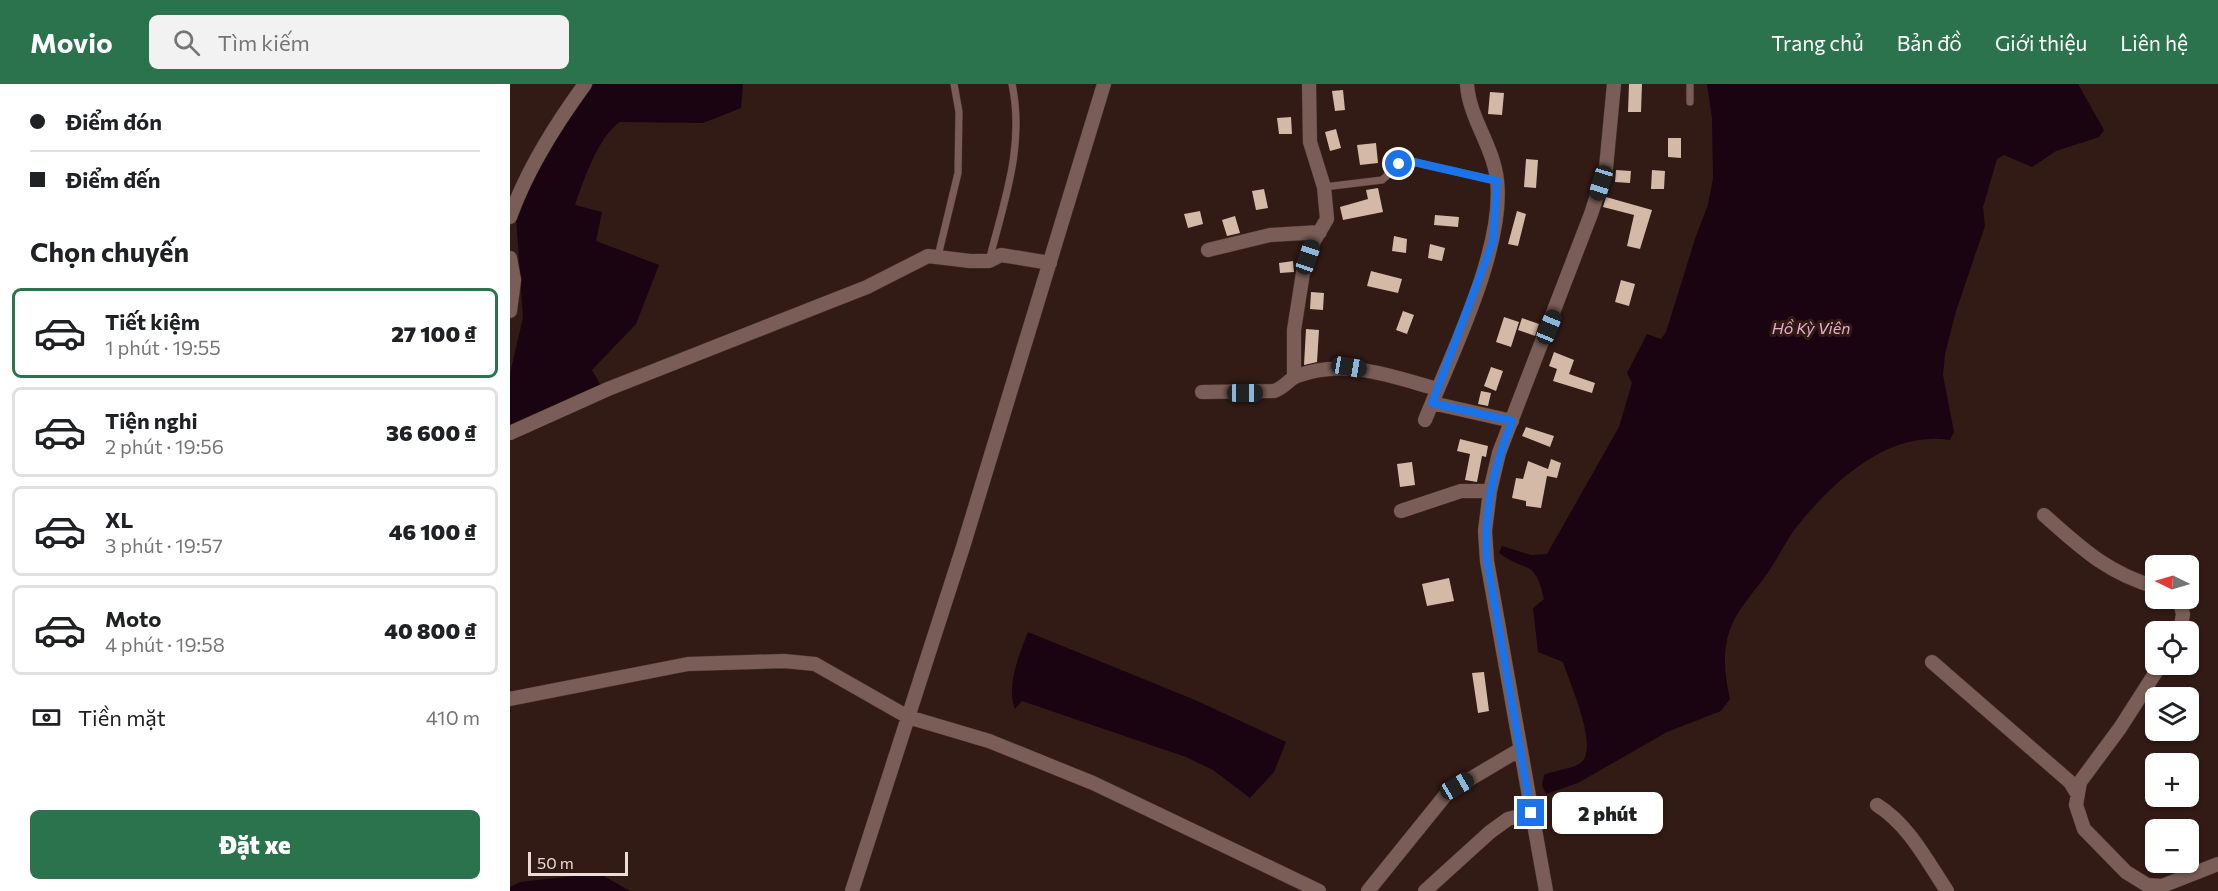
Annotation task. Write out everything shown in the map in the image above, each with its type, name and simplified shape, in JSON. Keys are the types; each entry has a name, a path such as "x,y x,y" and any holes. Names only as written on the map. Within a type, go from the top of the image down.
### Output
{"street":[{"path":"510,217 521,187 561,118 585,84"},
{"path":"852,891 1104,84"},
{"path":"1294,377 1294,330 1303,273 1314,241 1327,219 1324,187 1310,142 1309,84"},
{"path":"1425,420 1493,241 1497,181 1491,151 1470,106 1467,84"},
{"path":"1546,891 1519,750 1487,561 1485,531 1490,491 1499,453 1561,297 1606,168 1614,84"},
{"path":"1208,250 1270,235 1320,232"},
{"path":"510,433 608,389 867,287 928,256 938,256 953,261 989,261 1000,255 1050,262"},
{"path":"510,258 514,280 510,310"},
{"path":"1202,392 1274,391 1282,388 1294,377 1331,368 1349,367 1437,389"},
{"path":"1432,403 1512,421"},
{"path":"1401,511 1461,491 1490,491"},
{"path":"2044,515 2095,560 2130,580 2145,584"},
{"path":"510,699 688,664 784,661 815,664 908,717 989,741 1093,783 1318,891"},
{"path":"1932,662 2070,782 2076,792"},
{"path":"2154,675 2120,728 2080,782 2076,792 2076,805 2084,829 2126,872 2147,885 2161,889 2218,864"},
{"path":"1368,891 1448,792 1519,750"},
{"path":"1877,806 1893,815 1947,891"},
{"path":"1425,891 1490,832 1508,819 1531,813"}],"lane":[{"path":"938,256 958,173 959,112 954,84"},
{"path":"989,261 1016,152 1017,110 1012,84"},
{"path":"1690,84 1690,102"},
{"path":"1324,187 1382,180 1405,160 1497,181"}],"water":[{"path":"594,84 743,84 741,108 703,123 620,122 598,148 575,205 602,212 596,241 659,265 636,324 592,370 601,386 510,427 510,373 523,318 516,217 538,167 588,87"},
{"name":"Hồ Kỳ Viên","path":"1707,84 2078,84 2104,130 2099,137 2056,151 2032,167 2004,155 1997,159 1983,207 1985,226 1956,311 1945,354 1943,375 1954,432 1950,440 1927,439 1905,443 1884,451 1864,462 1846,476 1812,508 1790,536 1732,624 1725,658 1730,699 1721,711 1667,732 1578,783 1546,794 1542,785 1544,775 1576,766 1585,757 1587,745 1582,715 1563,662 1538,652 1533,608 1544,599 1537,577 1533,571 1499,553 1502,546 1531,555 1547,554 1619,427 1632,383 1627,373 1647,334 1661,339 1666,332 1708,205 1713,179 1712,118"},
{"path":"1028,632 1195,700 1286,742 1274,772 1250,798 1213,770 1186,757 1022,701 1015,709 1013,681"},
{"path":"600,874 630,891 510,891 510,887 520,882"}],"building":[{"path":"1629,84 1642,84 1641,112 1628,112"},
{"path":"1343,90 1345,110 1335,111 1332,91"},
{"path":"1490,92 1504,93 1502,115 1488,114"},
{"path":"1291,117 1292,134 1279,134 1277,118"},
{"path":"1336,129 1341,148 1330,151 1325,132"},
{"path":"1668,138 1681,138 1681,158 1668,157"},
{"path":"1376,143 1378,163 1360,165 1357,145"},
{"path":"1526,159 1538,160 1536,188 1524,187"},
{"path":"1616,170 1631,171 1630,183 1615,182"},
{"path":"1652,170 1665,171 1664,189 1651,189"},
{"path":"1378,188 1383,212 1343,220 1340,207 1368,199 1366,190"},
{"path":"1264,189 1268,208 1256,210 1252,191"},
{"path":"1606,197 1652,210 1640,249 1627,246 1634,215 1603,207"},
{"path":"1200,211 1203,224 1188,228 1184,214"},
{"path":"1517,211 1526,214 1518,246 1508,244"},
{"path":"1435,215 1459,217 1458,227 1434,225"},
{"path":"1235,216 1240,233 1227,236 1222,220"},
{"path":"1394,236 1407,239 1406,253 1392,251"},
{"path":"1430,244 1445,248 1442,261 1428,258"},
{"path":"1293,261 1294,272 1280,273 1279,263"},
{"path":"1371,271 1402,279 1398,293 1367,286"},
{"path":"1621,280 1635,284 1629,306 1615,302"},
{"path":"1311,292 1324,293 1323,310 1310,309"},
{"path":"1403,311 1414,315 1407,334 1396,330"},
{"path":"1504,317 1519,322 1511,347 1496,342"},
{"path":"1522,318 1539,324 1535,336 1518,330"},
{"path":"1306,329 1319,330 1317,362 1304,365"},
{"path":"1554,352 1574,360 1569,374 1595,383 1592,393 1553,381 1557,369 1549,366"},
{"path":"1491,367 1503,371 1496,391 1484,386"},
{"path":"1481,391 1491,393 1488,406 1478,404"},
{"path":"1526,427 1554,436 1550,447 1522,436"},
{"path":"1460,439 1488,446 1486,457 1482,456 1477,482 1465,480 1470,454 1457,451"},
{"path":"1551,459 1561,463 1557,478 1547,476 1541,508 1526,506 1526,501 1512,498 1516,478 1523,479 1528,461 1548,469"},
{"path":"1412,462 1415,485 1400,487 1397,464"},
{"path":"1449,578 1454,601 1427,606 1422,584"},
{"path":"1484,672 1489,711 1478,713 1472,673"}],"route":[{"path":"1399,164 1405,160 1497,181 1493,241 1480,281 1432,403 1512,421 1499,453 1490,491 1485,531 1487,561 1531,813"}]}
